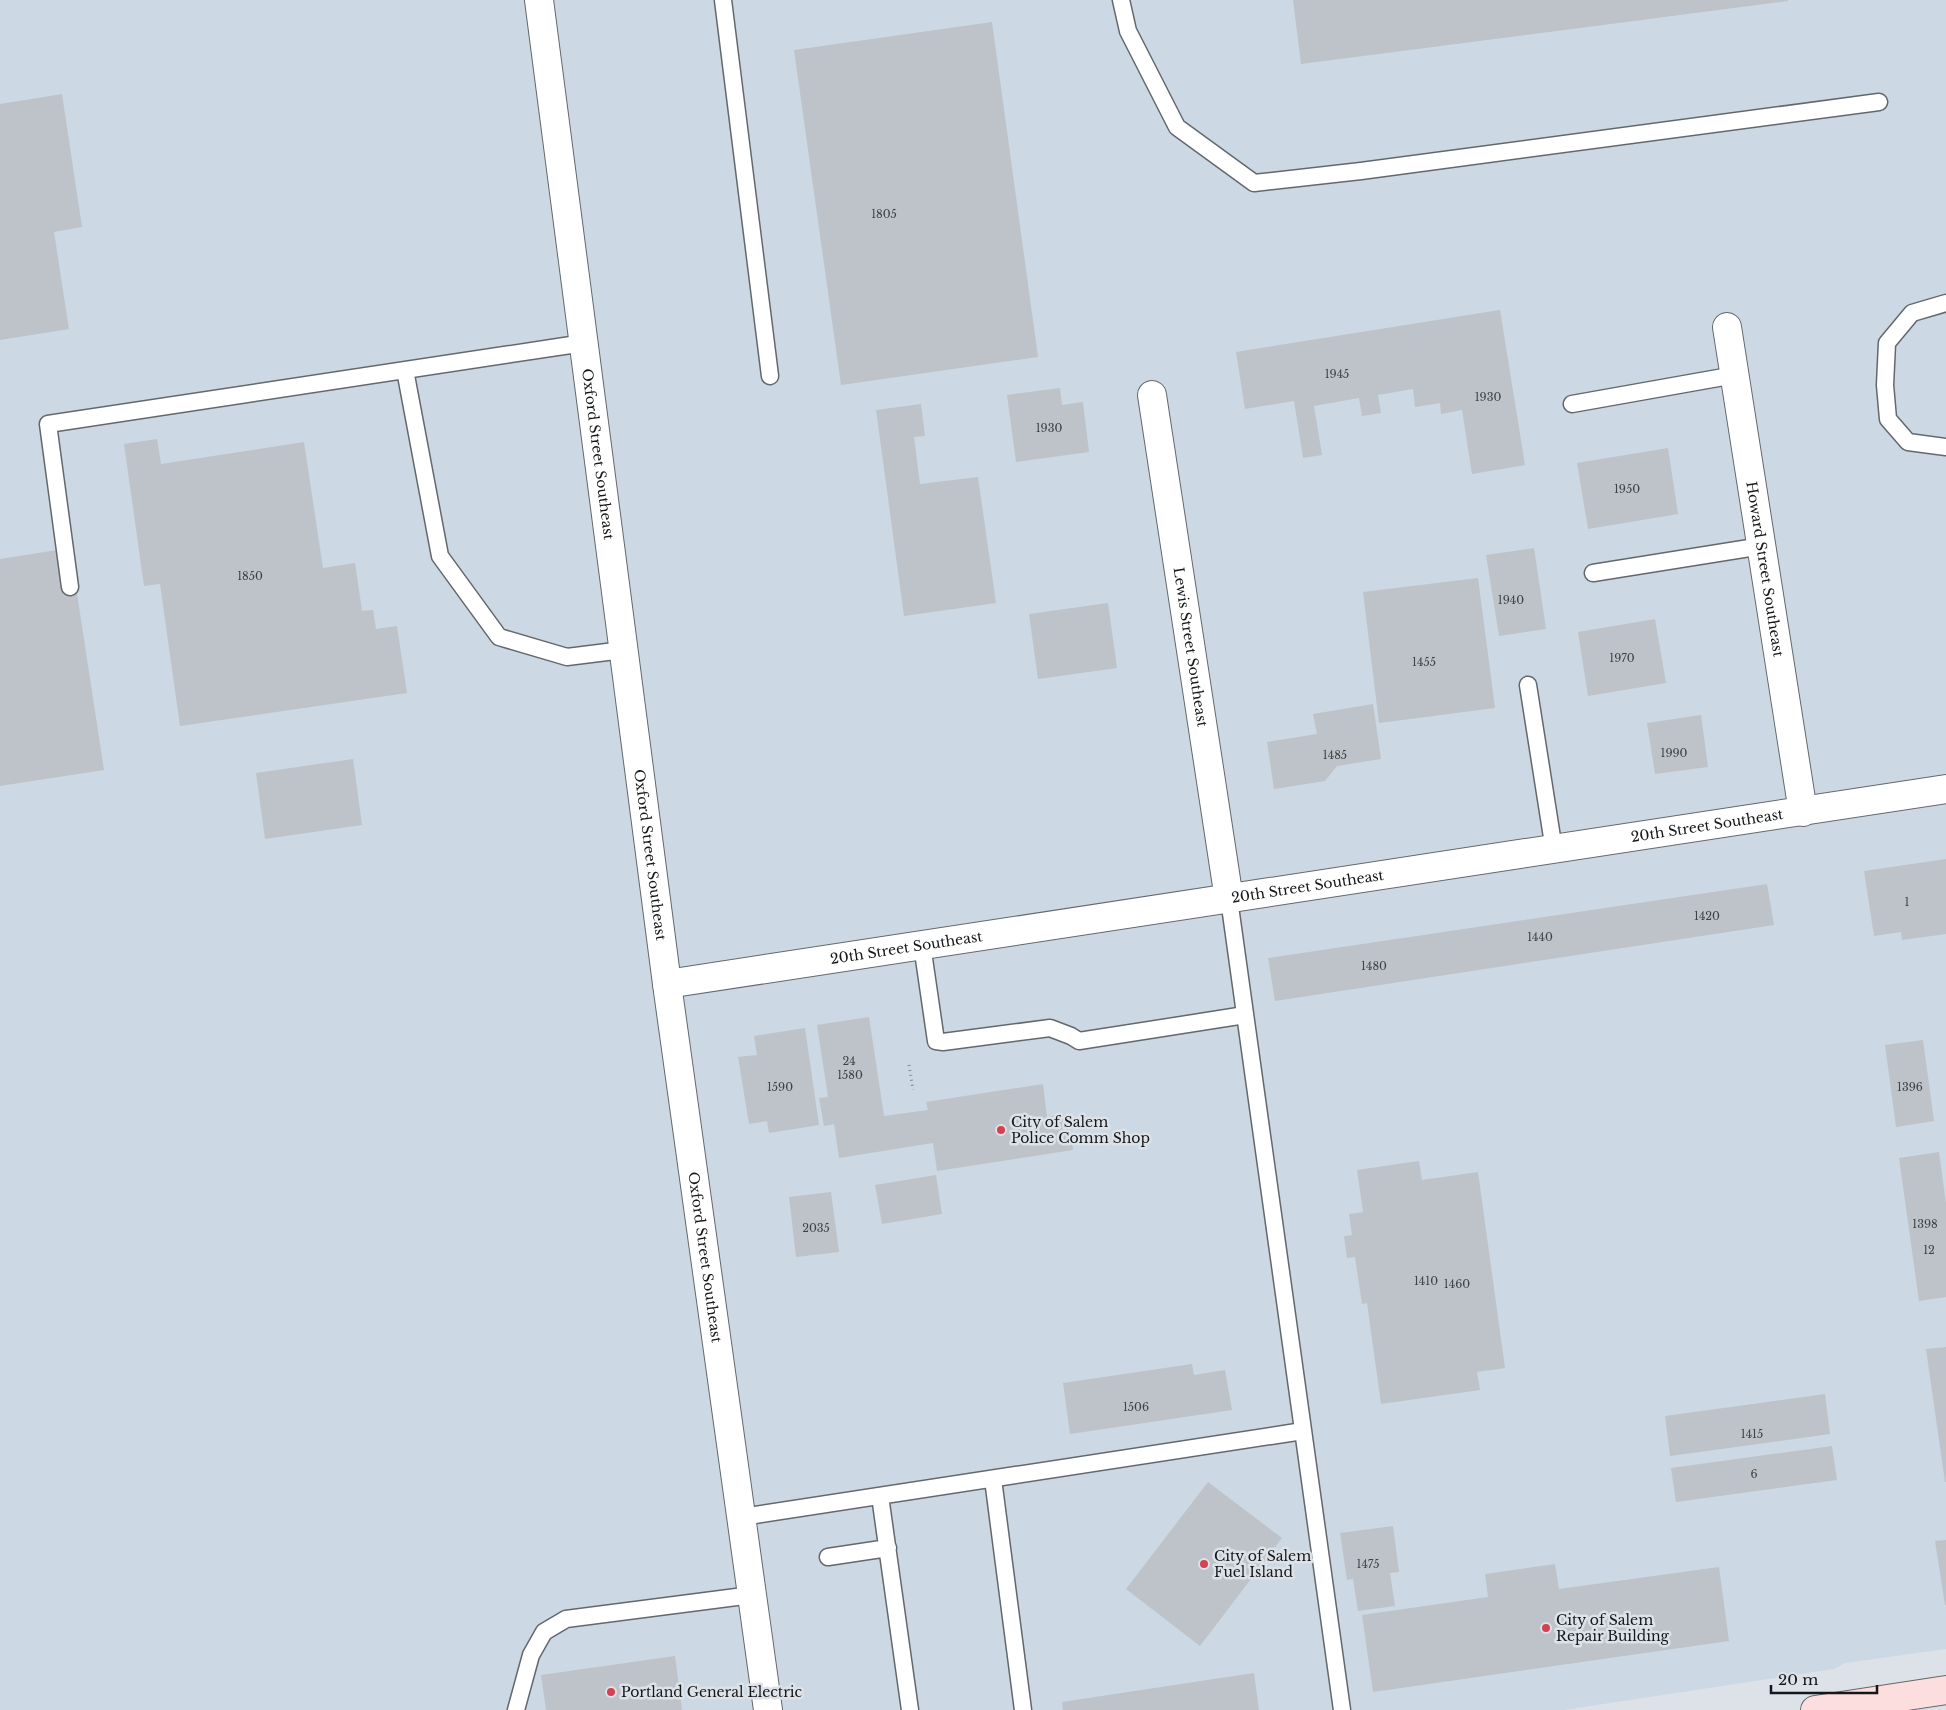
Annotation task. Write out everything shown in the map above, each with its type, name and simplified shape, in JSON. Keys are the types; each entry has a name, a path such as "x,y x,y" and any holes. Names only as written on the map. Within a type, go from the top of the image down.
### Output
{"street":[{"name":"Oxford Street Southeast","path":"539,0 667,984 768,1710"},
{"name":"Howard Street Southeast","path":"1727,328 1803,812"},
{"name":"Lewis Street Southeast","path":"1152,395 1229,899"},
{"name":"20th Street Southeast","path":"667,984 1946,789"},
{"path":"1832,1709 1946,1690"}],"lane":[{"path":"722,0 770,376"},
{"path":"1121,0 1128,31 1176,127 1254,183 1879,102"},
{"path":"1946,302 1912,312 1887,343 1885,385 1888,419 1908,442 1946,447"},
{"path":"70,587 48,424 584,343"},
{"path":"405,370 440,556 500,637 567,657 624,650"},
{"path":"1572,404 1734,375"},
{"path":"1593,573 1762,546"},
{"path":"1528,685 1554,850"},
{"path":"1229,899 1342,1710"},
{"path":"922,945 936,1041 942,1042 1050,1028 1079,1041 1245,1015"},
{"path":"742,1517 1303,1431"},
{"path":"993,1479 1023,1710"},
{"path":"880,1496 910,1710"},
{"path":"828,1557 888,1548"},
{"path":"516,1710 531,1655 544,1632 566,1619 752,1595"}],"path":[{"path":"909,1065 913,1090"}],"shaded area":[{"path":"0,0 1946,0 1946,1649 1845,1663 1834,1669 1564,1710 0,1710"}],"building":[{"path":"1293,0 1788,0 1788,1 1301,64"},
{"path":"992,22 1038,357 841,385 794,50"},
{"path":"62,94 82,227 54,232 69,329 0,340 0,104"},
{"path":"1500,310 1525,465 1472,474 1462,410 1441,414 1440,403 1415,407 1413,389 1378,395 1381,413 1362,416 1359,398 1314,406 1322,455 1303,458 1294,401 1245,409 1236,352"},
{"path":"1060,388 1062,405 1083,402 1089,452 1016,462 1007,395"},
{"path":"921,404 925,436 914,437 920,484 978,477 996,603 904,616 876,410"},
{"path":"157,439 161,464 304,442 323,568 355,563 362,611 373,610 376,629 397,626 407,693 180,726 160,584 144,586 124,444"},
{"path":"1668,448 1678,514 1588,529 1577,463"},
{"path":"70,548 104,770 0,786 0,559"},
{"path":"1534,548 1546,629 1499,636 1486,555"},
{"path":"1478,578 1495,708 1379,723 1363,592"},
{"path":"1108,603 1117,668 1038,679 1029,614"},
{"path":"1655,619 1666,683 1588,696 1578,632"},
{"path":"1373,704 1381,759 1337,766 1325,781 1274,789 1267,742 1317,734 1313,714"},
{"path":"1701,715 1708,767 1655,774 1647,723"},
{"path":"353,759 362,825 265,839 256,773"},
{"path":"1946,859 1946,934 1902,940 1901,932 1874,936 1864,871"},
{"path":"1767,884 1774,925 1275,1001 1268,958"},
{"path":"869,1017 884,1116 928,1110 926,1102 1043,1084 1047,1117 1068,1114 1073,1150 937,1171 933,1143 839,1158 834,1124 824,1126 819,1098 828,1097 817,1025"},
{"path":"805,1028 819,1125 769,1133 767,1121 749,1124 738,1057 757,1055 754,1036"},
{"path":"1923,1040 1934,1121 1896,1127 1885,1045"},
{"path":"1939,1152 1946,1203 1946,1297 1919,1301 1899,1158"},
{"path":"1419,1161 1422,1180 1478,1172 1505,1368 1477,1372 1480,1390 1381,1404 1367,1303 1362,1304 1355,1257 1347,1258 1344,1236 1352,1235 1349,1214 1363,1212 1357,1170"},
{"path":"936,1175 942,1214 882,1224 875,1185"},
{"path":"831,1192 839,1252 796,1257 789,1197"},
{"path":"1946,1347 1946,1482 1945,1482 1926,1349"},
{"path":"1192,1364 1194,1375 1225,1370 1232,1410 1070,1434 1063,1383"},
{"path":"1825,1394 1830,1434 1670,1456 1665,1416"},
{"path":"1832,1446 1837,1480 1676,1502 1671,1468"},
{"name":"City of Salem Fuel Island","path":"1208,1482 1282,1538 1200,1646 1126,1589"},
{"path":"1393,1526 1399,1572 1390,1573 1395,1606 1358,1611 1353,1579 1347,1580 1340,1533"},
{"path":"1946,1540 1946,1605 1945,1605 1935,1541"},
{"name":"City of Salem Repair Building","path":"1555,1564 1559,1589 1719,1567 1729,1641 1373,1692 1362,1615 1488,1597 1485,1574"},
{"name":"Portland General Electric","path":"675,1656 682,1710 546,1710 541,1675"},
{"path":"1254,1673 1259,1710 1063,1710 1062,1702"}],"place":[{"name":"City of Salem Police Comm Shop","path":"1001,1130"},
{"name":"City of Salem Fuel Island","path":"1204,1564"},
{"name":"City of Salem Repair Building","path":"1546,1628"},
{"name":"Portland General Electric","path":"611,1692"}]}
